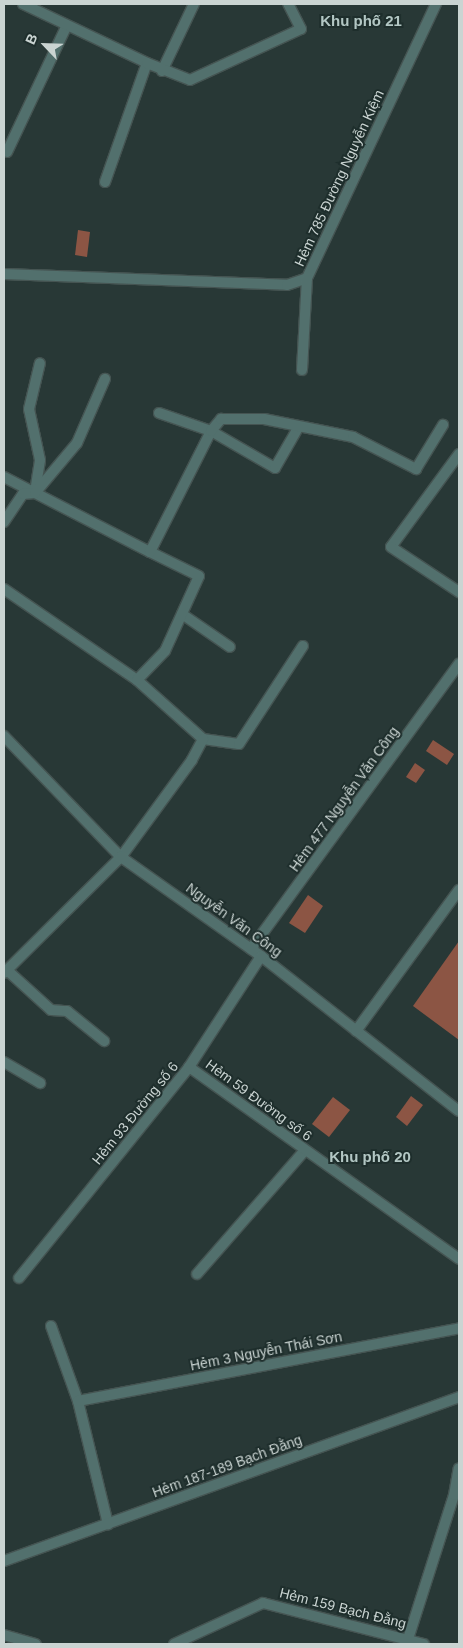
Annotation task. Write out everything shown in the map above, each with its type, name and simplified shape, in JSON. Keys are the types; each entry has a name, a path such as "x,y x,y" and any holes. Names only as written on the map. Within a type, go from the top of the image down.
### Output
{"street":[{"path":"23,4 162,71 190,80 301,30 288,4"},
{"path":"162,71 194,4"},
{"name":"Hẻm 785 Đường Nguyễn Kiệm","path":"4,274 287,285 307,278 436,4"},
{"path":"7,152 67,25"},
{"path":"106,182 147,63"},
{"path":"302,370 307,278"},
{"path":"35,493 40,460 29,410 40,364"},
{"path":"4,522 23,494 35,493 77,444 105,379"},
{"path":"159,413 210,431 275,468 298,428"},
{"path":"150,552 210,431 221,419 264,419 298,428 353,437 416,469 443,424"},
{"path":"459,454 391,547 459,592"},
{"path":"4,477 199,576 165,651 136,680"},
{"path":"4,589 136,680 203,739 239,744 303,646"},
{"path":"182,614 230,647"},
{"name":"Hẻm 477 Nguyễn Văn Công","path":"252,949 459,664"},
{"name":"Nguyễn Văn Công","path":"4,736 121,857 262,956 459,1110"},
{"path":"104,1041 67,1011 51,1010 6,972 121,857 192,760 203,739"},
{"path":"356,1031 459,890"},
{"name":"Hẻm 93 Đường số 6","path":"19,1278 190,1067 262,956"},
{"path":"4,1062 40,1083"},
{"name":"Hẻm 59 Đường số 6","path":"190,1067 459,1259"},
{"path":"196,1274 305,1150"},
{"path":"51,1326 78,1401 108,1524"},
{"name":"Hẻm 3 Nguyễn Thái Sơn","path":"78,1401 459,1328"},
{"name":"Hẻm 187-189 Bạch Đằng","path":"4,1561 459,1397"},
{"path":"408,1639 457,1496 459,1468"},
{"name":"Hẻm 159 Bạch Đằng","path":"174,1644 263,1602 424,1644"},
{"path":"4,1635 30,1644"}],"building":[{"path":"78,230 90,232 87,257 75,255"},
{"path":"433,740 454,754 447,765 426,751"},
{"path":"415,763 425,770 416,783 406,777"},
{"path":"308,895 323,906 305,933 289,923"},
{"path":"459,941 459,1040 413,1006"},
{"path":"411,1096 423,1105 407,1126 396,1117"},
{"path":"333,1097 350,1110 329,1137 312,1124"}],"district":[{"name":"Khu phố 21","path":"361,21"},
{"name":"Khu phố 20","path":"370,1157"}]}
